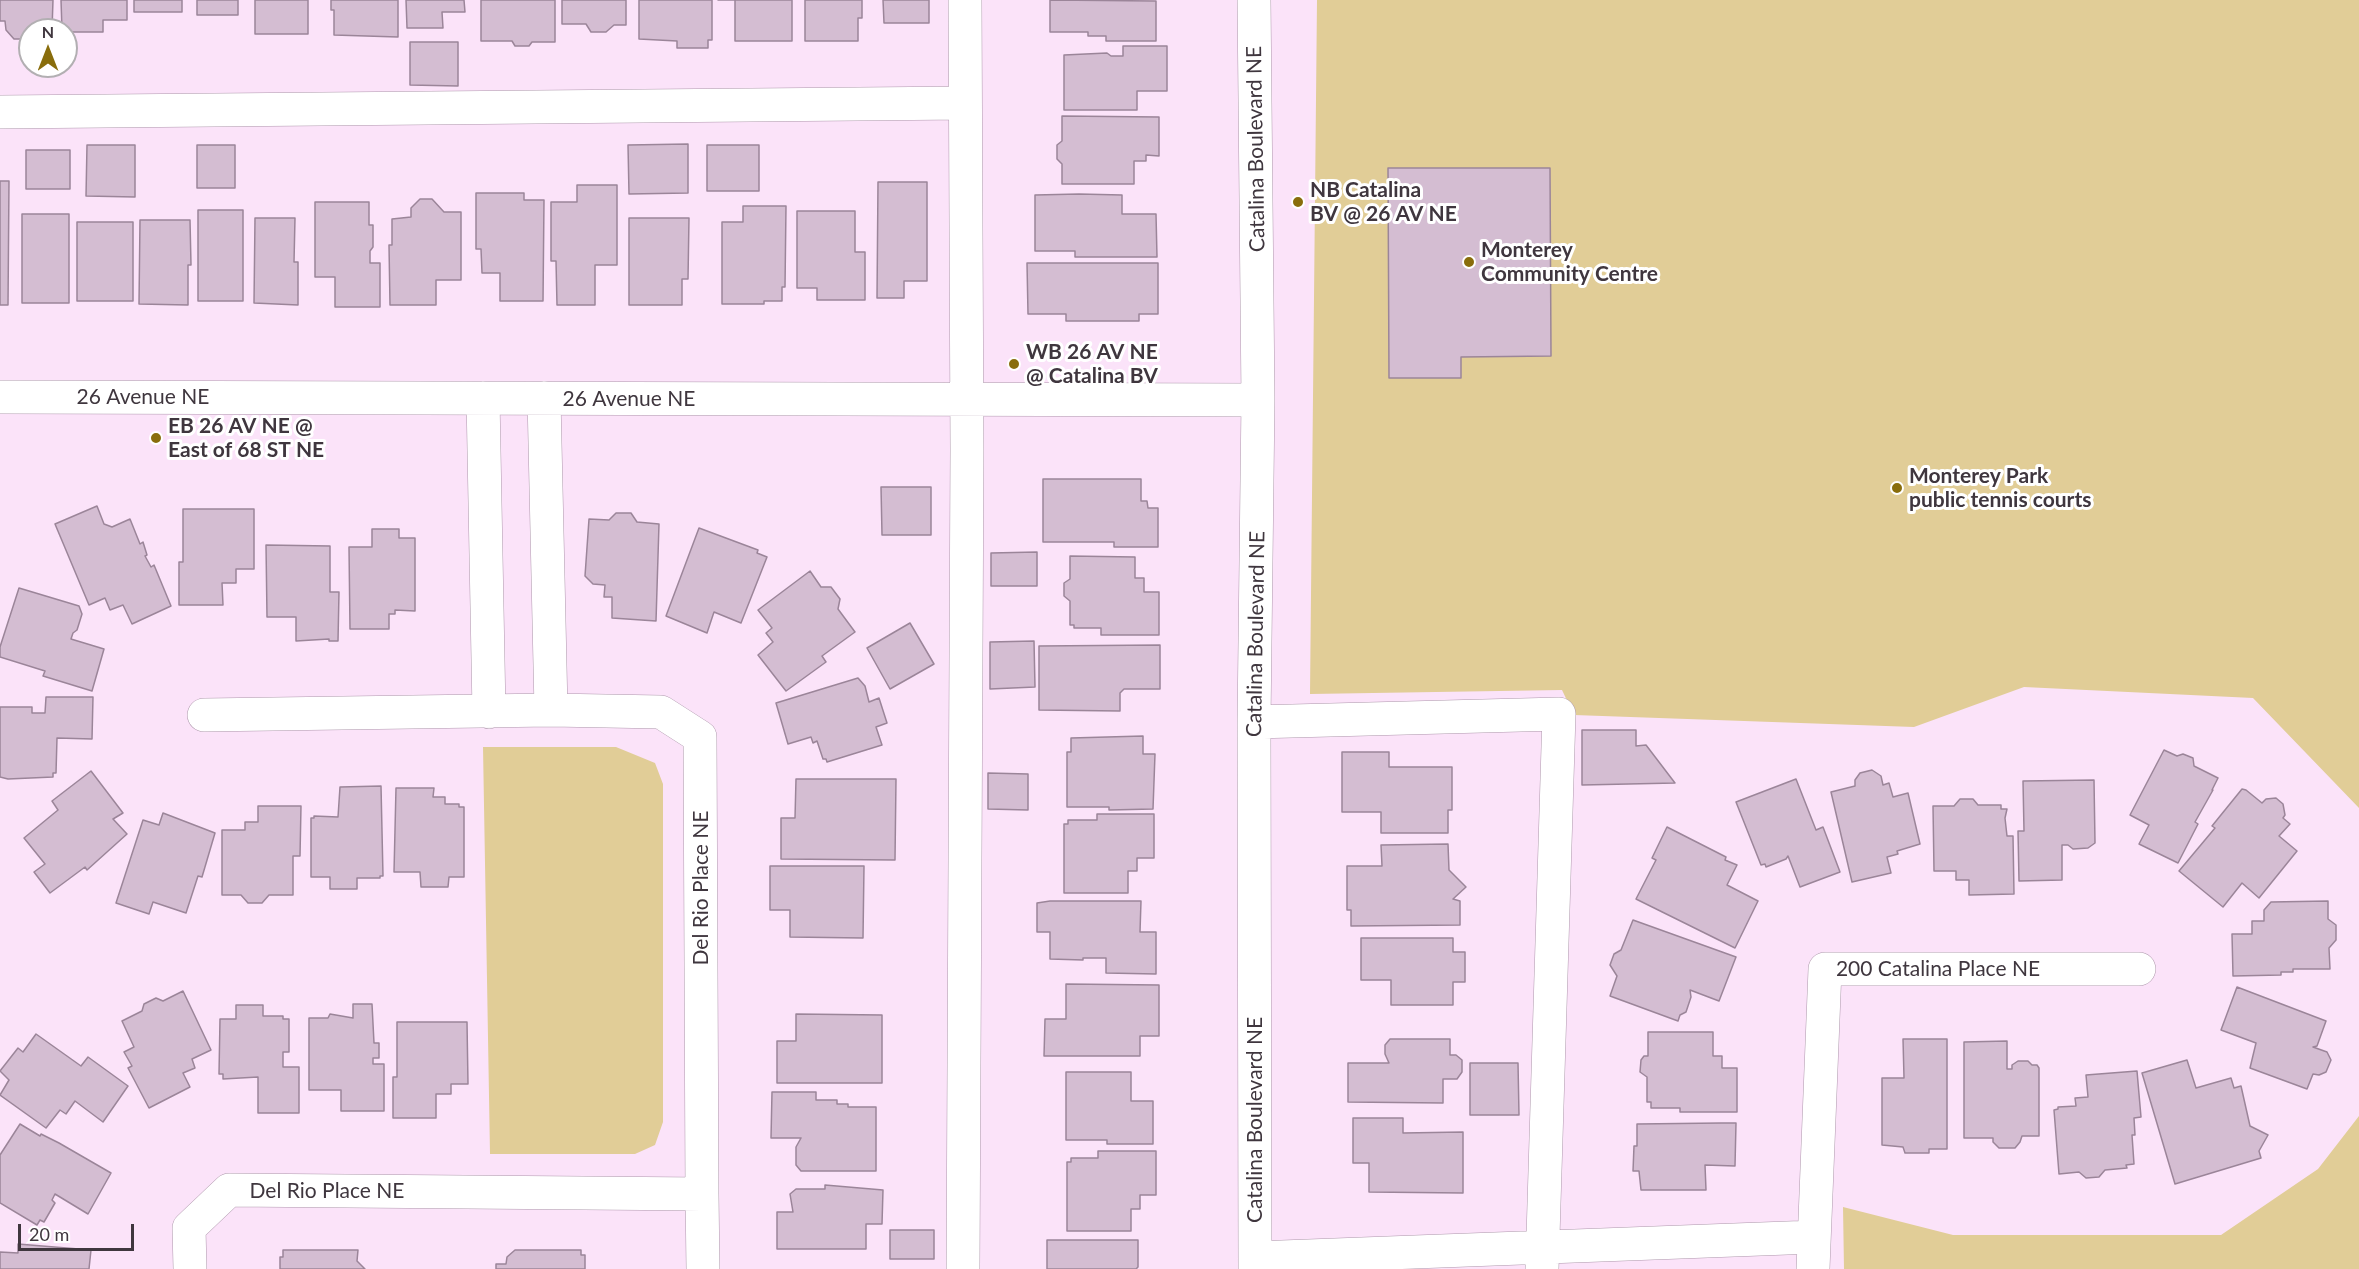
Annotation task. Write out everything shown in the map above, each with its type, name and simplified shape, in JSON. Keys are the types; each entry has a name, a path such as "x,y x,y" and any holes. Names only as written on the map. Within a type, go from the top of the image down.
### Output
{"street":[{"path":"963,1269 967,401 965,0"},
{"name":"Catalina Boulevard NE","path":"1254,0 1258,400 1254,722 1255,1263"},
{"path":"0,112 965,103"},
{"name":"26 Avenue NE","path":"0,397 1258,400"},
{"path":"483,398 489,712"},
{"path":"544,398 551,710"},
{"name":"Del Rio Place NE","path":"204,715 551,710 661,712 700,737 703,1269"},
{"path":"1254,722 1559,714 1541,1258"},
{"name":"200 Catalina Place NE","path":"1255,1263 1813,1253 1825,969 2139,969"},
{"name":"Del Rio Place NE","path":"190,1269 189,1228 229,1190 702,1194"}],"shaded area":[{"path":"1317,0 2359,0 2359,808 2253,698 2024,687 1914,727 1574,715 1562,690 1310,694"},
{"path":"483,747 616,747 655,763 663,784 663,1122 655,1145 635,1154 490,1154"},
{"path":"2359,1116 2359,1269 1844,1269 1843,1207 1953,1235 2221,1235 2318,1169"}],"building":[{"path":"0,0 53,0 52,18 18,18 18,39 14,39 6,30 5,21 0,21"},
{"path":"61,0 127,0 127,20 103,20 103,32 78,32 78,18 62,18"},
{"path":"134,0 182,0 182,12 134,12"},
{"path":"197,0 238,0 238,15 197,15"},
{"path":"255,0 308,0 308,34 255,34"},
{"path":"331,0 398,0 398,37 334,35 334,10 331,10"},
{"path":"406,0 464,0 465,12 442,12 443,28 407,28"},
{"path":"481,0 555,0 555,42 532,42 529,46 515,46 512,41 481,41"},
{"path":"562,0 626,0 626,25 614,25 606,32 591,32 586,24 562,24"},
{"path":"639,0 712,0 712,40 708,40 708,48 677,48 677,41 639,39"},
{"path":"735,0 792,0 792,41 735,41"},
{"path":"805,0 862,0 862,18 858,18 858,41 805,41"},
{"path":"883,0 929,0 929,23 884,23"},
{"path":"1050,0 1156,1 1156,41 1106,41 1106,36 1088,36 1088,32 1050,32"},
{"path":"410,42 458,42 458,86 410,85"},
{"path":"1123,46 1167,46 1167,91 1137,91 1137,110 1064,110 1064,55 1107,53 1111,56 1123,56"},
{"path":"1062,116 1159,117 1159,156 1146,155 1146,161 1134,161 1134,184 1062,184 1062,164 1057,159 1057,145 1062,141"},
{"path":"688,144 688,193 629,194 628,145"},
{"path":"87,145 135,145 135,197 86,196"},
{"path":"197,145 235,145 235,188 197,188"},
{"path":"707,145 759,145 759,191 707,191"},
{"path":"26,150 70,150 70,189 26,189"},
{"name":"Monterey Community Centre","path":"1388,168 1550,168 1551,356 1461,357 1461,378 1389,378"},
{"path":"0,181 9,181 8,305 0,305"},
{"path":"878,182 927,182 927,281 904,281 904,298 877,298"},
{"path":"577,185 617,185 617,265 595,265 595,305 557,305 556,261 551,261 551,202 577,202"},
{"path":"476,193 524,193 524,200 544,200 543,301 500,301 500,273 482,273 481,249 476,249"},
{"path":"1035,195 1122,195 1122,214 1156,214 1157,257 1075,257 1075,251 1035,251"},
{"path":"420,199 432,199 444,212 461,212 461,280 436,280 436,305 390,305 389,245 392,245 392,219 411,217 411,208"},
{"path":"315,202 369,202 369,225 373,225 370,263 380,263 380,307 335,307 335,277 315,277"},
{"path":"743,206 786,206 785,287 782,287 782,301 764,301 764,304 722,304 722,222 743,222"},
{"path":"198,210 243,210 243,301 198,301"},
{"path":"797,211 855,211 855,252 865,252 865,300 817,300 817,288 797,288"},
{"path":"22,214 69,214 69,303 22,303"},
{"path":"255,218 295,218 294,262 298,262 298,305 254,303"},
{"path":"629,218 689,218 688,279 682,279 682,305 629,305"},
{"path":"140,220 190,220 191,265 188,265 188,305 139,304"},
{"path":"77,222 133,222 133,301 77,301"},
{"path":"1027,263 1158,263 1158,314 1139,314 1139,321 1066,321 1066,314 1028,314"},
{"path":"1043,479 1141,479 1141,501 1147,501 1148,508 1158,508 1158,547 1114,547 1114,542 1043,542"},
{"path":"881,487 931,487 931,535 882,535"},
{"path":"97,506 104,524 112,527 130,519 140,544 143,542 147,555 145,556 151,567 154,565 171,606 132,624 123,605 110,610 105,598 89,605 55,524"},
{"path":"183,509 254,509 254,569 236,569 236,583 222,583 223,605 179,605 179,562 183,562"},
{"path":"616,513 631,513 637,522 659,524 656,621 612,618 612,597 604,597 605,585 593,584 585,576 589,519 609,520"},
{"path":"699,528 758,550 757,553 767,557 741,623 714,612 707,633 666,616"},
{"path":"372,529 399,529 399,538 415,538 415,611 395,610 395,614 389,614 389,629 350,629 349,547 372,547"},
{"path":"266,545 330,546 330,592 339,592 338,641 329,641 329,639 296,641 296,617 267,617"},
{"path":"1037,552 1037,586 991,586 991,553"},
{"path":"1070,556 1135,557 1135,578 1144,578 1144,592 1159,592 1159,635 1101,635 1101,628 1074,628 1074,625 1070,625 1070,601 1064,596 1064,583 1070,579"},
{"path":"810,571 821,587 831,587 840,599 838,609 855,632 822,656 826,662 786,691 758,655 773,642 766,633 772,628 758,610"},
{"path":"19,588 79,606 82,614 77,630 71,639 104,649 92,691 43,676 45,671 0,657 0,647"},
{"path":"910,623 934,664 890,689 867,648"},
{"path":"1034,641 1035,687 990,689 990,642"},
{"path":"1160,645 1160,689 1124,689 1120,693 1120,711 1039,710 1039,646"},
{"path":"858,678 865,686 869,702 879,698 887,723 876,727 882,745 827,762 823,759 817,741 813,743 811,737 788,744 776,703"},
{"path":"46,697 93,697 92,739 57,738 56,773 53,773 53,777 8,779 0,777 0,707 32,707 32,713 45,713"},
{"path":"1582,730 1636,730 1636,746 1646,745 1675,783 1582,785"},
{"path":"1143,736 1143,754 1155,754 1153,809 1109,810 1109,807 1067,807 1067,752 1071,752 1071,738"},
{"path":"2164,750 2177,756 2183,754 2193,758 2194,766 2218,778 2195,822 2198,824 2178,863 2139,844 2149,825 2130,815"},
{"path":"1342,752 1389,752 1389,767 1452,767 1452,810 1448,810 1448,833 1381,833 1381,812 1342,812"},
{"path":"1872,770 1881,776 1883,785 1889,783 1893,797 1908,793 1920,844 1897,851 1898,854 1887,857 1891,873 1852,882 1831,792 1855,786 1855,780 1860,773"},
{"path":"91,771 123,813 113,819 127,834 87,870 85,867 50,893 34,872 45,864 24,838 58,810 52,801"},
{"path":"988,773 1028,774 1028,810 988,809"},
{"path":"796,779 896,779 895,860 781,859 781,818 795,818"},
{"path":"1796,779 1816,830 1823,827 1840,872 1800,887 1788,856 1766,867 1765,864 1761,865 1736,802"},
{"path":"2094,780 2095,843 2088,848 2073,849 2068,845 2062,845 2062,880 2019,881 2018,831 2024,831 2023,781"},
{"path":"381,786 383,876 357,878 357,889 330,889 330,877 311,877 311,818 314,816 338,817 340,787"},
{"path":"396,788 434,788 433,797 445,797 445,804 459,804 459,807 464,807 464,877 449,877 448,887 421,887 420,872 394,872"},
{"path":"2242,789 2262,803 2266,799 2276,798 2283,804 2285,815 2283,818 2290,824 2279,836 2297,851 2259,898 2242,883 2223,907 2179,871 2215,828 2212,826"},
{"path":"1960,799 1973,799 1978,805 2001,805 2001,809 2007,809 2005,818 2007,836 2013,836 2014,894 1969,895 1969,880 1956,880 1956,871 1934,871 1933,806 1954,806"},
{"path":"258,806 301,806 300,856 293,856 293,895 269,895 262,903 248,903 241,895 222,895 222,830 245,830 245,822 258,822"},
{"path":"163,813 215,833 202,877 198,876 186,913 153,902 149,914 116,903 143,820 159,825"},
{"path":"1097,814 1154,814 1154,858 1137,858 1137,871 1128,871 1128,893 1064,893 1064,824 1068,824 1068,820 1097,820"},
{"path":"1667,827 1737,865 1727,885 1758,901 1735,948 1636,899 1656,860 1652,858"},
{"path":"1448,844 1449,870 1466,887 1453,899 1460,901 1460,925 1351,926 1351,910 1347,910 1347,866 1382,866 1381,845"},
{"path":"770,866 864,866 863,938 790,937 790,910 770,910"},
{"path":"1141,901 1140,932 1156,932 1156,974 1106,973 1106,958 1050,959 1050,932 1037,932 1037,903"},
{"path":"2328,901 2328,919 2336,925 2336,940 2329,948 2330,969 2293,969 2293,972 2281,972 2281,975 2233,976 2232,934 2252,934 2252,921 2264,921 2264,910 2271,902"},
{"path":"1633,920 1736,957 1719,1001 1690,990 1691,997 1686,1012 1680,1015 1678,1021 1610,996 1617,976 1610,965 1614,954 1621,950"},
{"path":"1361,938 1453,938 1453,952 1465,952 1465,982 1453,982 1453,1005 1391,1005 1391,980 1361,980"},
{"path":"1066,984 1159,985 1159,1036 1140,1036 1140,1056 1044,1056 1045,1019 1066,1019"},
{"path":"2237,987 2326,1021 2317,1046 2313,1047 2327,1052 2331,1060 2326,1072 2319,1075 2313,1074 2307,1089 2250,1068 2256,1043 2221,1030"},
{"path":"183,991 211,1050 192,1059 195,1068 183,1073 190,1087 149,1108 128,1068 132,1066 124,1052 134,1047 122,1021 142,1011 144,1004 156,998 163,1001"},
{"path":"353,1004 372,1004 374,1043 379,1043 379,1058 373,1058 373,1064 384,1064 384,1111 341,1111 341,1090 309,1090 309,1018 328,1018 330,1014 353,1018"},
{"path":"236,1005 263,1005 263,1016 283,1016 283,1019 289,1019 289,1052 283,1052 283,1067 299,1067 299,1113 258,1113 258,1077 223,1079 223,1074 219,1074 220,1019 236,1019"},
{"path":"796,1014 882,1015 882,1083 777,1083 777,1041 796,1041"},
{"path":"397,1022 467,1022 468,1084 451,1084 451,1094 436,1094 436,1118 393,1118 393,1077 397,1077"},
{"path":"1648,1032 1713,1032 1713,1056 1722,1056 1722,1068 1737,1068 1737,1112 1680,1112 1680,1108 1651,1108 1651,1102 1647,1102 1647,1077 1640,1072 1641,1060 1644,1056 1648,1056"},
{"path":"36,1034 81,1066 88,1057 128,1086 103,1122 75,1101 66,1114 60,1110 46,1128 0,1095 9,1080 0,1071 18,1048 23,1052"},
{"path":"1390,1039 1450,1039 1450,1055 1456,1055 1462,1060 1462,1072 1457,1079 1443,1079 1443,1103 1348,1102 1348,1063 1389,1063 1385,1054 1385,1045"},
{"path":"1903,1039 1947,1039 1947,1149 1929,1149 1929,1153 1905,1153 1903,1147 1882,1145 1882,1078 1904,1078"},
{"path":"2007,1041 2007,1069 2012,1069 2012,1065 2018,1061 2028,1061 2039,1068 2039,1136 2022,1136 2015,1148 1999,1148 1993,1142 1993,1138 1964,1138 1964,1042"},
{"path":"2187,1060 2196,1088 2231,1078 2234,1088 2241,1086 2250,1126 2268,1135 2259,1151 2261,1158 2175,1184 2142,1073"},
{"path":"1470,1063 1518,1063 1519,1115 1470,1115"},
{"path":"2137,1071 2141,1117 2134,1118 2135,1135 2132,1135 2134,1164 2126,1165 2127,1168 2105,1170 2099,1177 2086,1178 2079,1172 2059,1174 2054,1110 2058,1107 2076,1106 2075,1098 2088,1097 2086,1075"},
{"path":"1066,1072 1131,1072 1131,1101 1153,1101 1153,1144 1107,1144 1107,1140 1066,1140"},
{"path":"772,1092 816,1092 816,1100 837,1100 837,1104 848,1104 848,1107 876,1107 876,1171 801,1171 796,1165 796,1147 801,1138 771,1138"},
{"path":"1353,1118 1403,1118 1403,1133 1463,1132 1463,1193 1369,1192 1369,1163 1353,1163"},
{"path":"1736,1123 1735,1166 1705,1165 1706,1190 1641,1190 1639,1171 1633,1171 1634,1146 1637,1146 1637,1124"},
{"path":"20,1124 111,1173 88,1214 55,1194 52,1200 55,1203 44,1222 40,1220 37,1225 0,1203 0,1155"},
{"path":"1098,1151 1156,1151 1156,1195 1140,1195 1140,1209 1131,1209 1131,1231 1067,1231 1067,1162 1071,1162 1071,1158 1098,1158"},
{"path":"825,1185 883,1190 882,1224 866,1224 866,1249 777,1249 777,1212 793,1212 790,1194 796,1189 825,1189"},
{"path":"890,1230 934,1230 934,1259 890,1259"},
{"path":"1047,1240 1138,1240 1138,1267 1136,1269 1047,1269"},
{"path":"18,1244 91,1250 89,1269 0,1269 0,1252 18,1253"},
{"path":"283,1250 358,1250 357,1261 365,1269 280,1269 280,1257 283,1257"},
{"path":"515,1250 581,1250 581,1255 585,1255 585,1269 496,1269 496,1264 506,1264 507,1257"}],"place":[{"name":"NB Catalina BV @ 26 AV NE","path":"1298,202"},
{"name":"Monterey Community Centre","path":"1469,262"},
{"name":"WB 26 AV NE @ Catalina BV","path":"1014,364"},
{"name":"EB 26 AV NE @ East of 68 ST NE","path":"156,438"},
{"name":"Monterey Park public tennis courts","path":"1897,488"}]}
